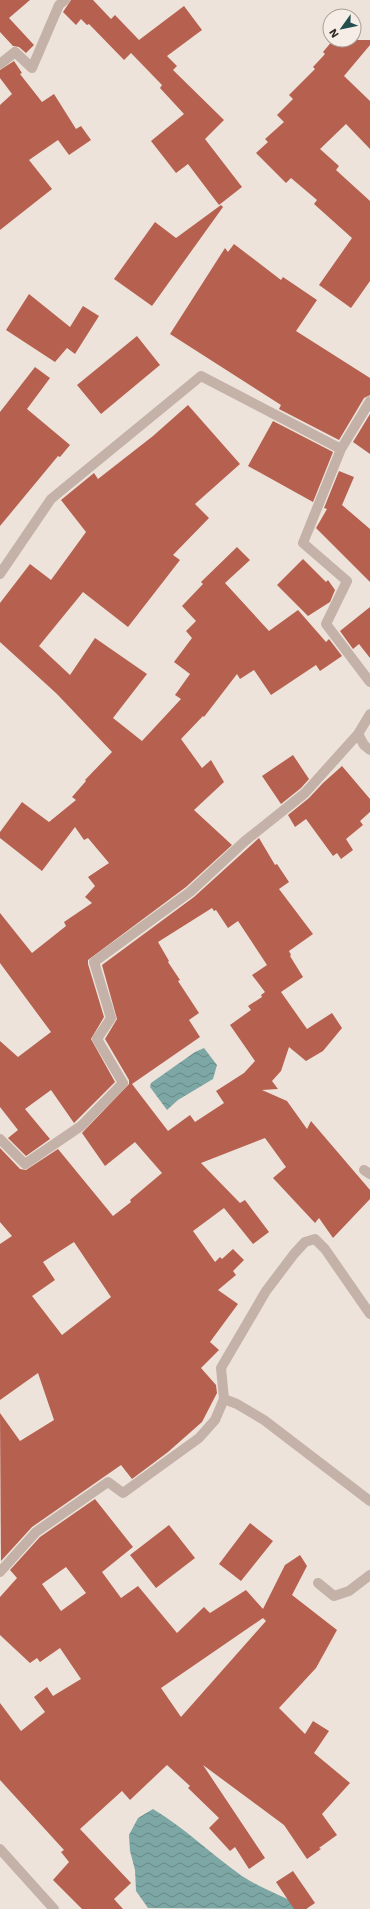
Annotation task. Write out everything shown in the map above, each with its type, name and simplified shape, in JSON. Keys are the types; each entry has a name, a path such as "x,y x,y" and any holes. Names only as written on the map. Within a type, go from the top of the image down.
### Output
{"street":[{"path":"0,64 15,52 32,68 60,5 65,0"},
{"path":"0,574 51,499 201,376 341,449"},
{"path":"370,401 341,449 303,543 347,581 326,624 370,682"},
{"path":"0,1139 25,1164 81,1126 123,1083 97,1038 111,1018 94,962 190,892 245,841 305,793 358,734 370,714"},
{"path":"358,734 364,745 370,750"},
{"path":"0,1572 36,1532 108,1482 123,1493 200,1438 215,1420 224,1399 220,1368 266,1290 294,1254 306,1242 315,1239 325,1249 370,1314"},
{"path":"224,1399 237,1404 264,1420 370,1502"},
{"path":"318,1583 334,1596 349,1591 370,1575"},
{"path":"0,1850 54,1909"}],"water":[{"path":"204,1048 217,1065 213,1079 178,1100 167,1110 150,1087 151,1083 195,1052"},
{"path":"153,1809 176,1824 242,1876 308,1909 148,1908 136,1891 135,1870 130,1851 129,1835 138,1818"}],"building":[{"path":"0,0 30,0 9,18 34,45 26,53 19,47 13,46 0,32"},
{"path":"71,0 93,0 111,19 115,15 139,40 184,6 202,30 167,56 177,66 173,70 224,120 205,139 242,187 219,205 188,164 176,173 151,141 184,114 160,88 162,85 131,53 124,60 89,24 87,25 81,19 76,25 63,12"},
{"path":"362,40 370,40 370,45 344,76 370,101 370,149 346,124 320,149 339,166 336,170 370,201 370,281 351,308 319,285 352,238 314,204 317,200 291,178 286,183 256,153 268,142 265,139 284,122 277,115 293,99 289,95 315,69 313,67 325,54 323,52 326,48 362,48"},
{"path":"14,61 22,73 20,74 42,102 54,94 76,129 81,126 91,140 69,155 58,140 29,160 52,189 0,230 0,105 12,94 0,78 0,70"},
{"path":"221,205 223,207 152,306 114,279 155,222 176,238"},
{"path":"234,244 281,280 283,277 317,300 296,331 370,378 370,395 364,398 339,440 279,409 281,405 170,334 225,248 228,252"},
{"path":"29,294 70,327 83,306 99,316 75,354 67,348 55,362 6,330"},
{"path":"137,336 160,365 101,414 77,385"},
{"path":"35,367 50,378 27,409 70,445 60,457 58,456 0,526 0,412"},
{"path":"188,405 240,464 195,504 209,518 173,555 180,560 128,627 83,592 39,646 70,675 95,638 147,674 113,718 142,741 181,699 175,695 190,674 174,662 192,638 186,631 196,621 182,606 203,584 201,582 237,547 250,560 225,583 269,631 298,610 326,642 329,639 342,656 320,671 316,665 271,695 254,670 240,679 237,674 204,717 203,716 181,739 202,768 211,760 224,782 194,810 232,845 186,887 88,960 104,1017 91,1039 115,1082 74,1123 51,1090 25,1109 50,1139 26,1156 8,1138 18,1130 0,1107 0,1041 18,1057 51,1032 0,963 0,913 32,953 66,926 64,922 92,903 85,897 95,886 88,877 109,863 88,838 84,840 75,827 42,871 0,838 0,832 22,802 49,822 76,800 72,797 86,781 85,780 112,752 57,694 0,642 0,603 30,564 51,580 86,532 61,500 94,473 98,479 153,436"},
{"path":"370,414 370,454 353,442"},
{"path":"273,421 333,452 313,502 248,466"},
{"path":"339,471 354,477 342,505 370,529 370,582 316,528 327,509 324,508"},
{"path":"303,559 326,582 328,580 335,590 330,602 308,616 277,585"},
{"path":"370,607 370,658 359,644 353,649 340,631"},
{"path":"293,755 309,779 301,788 281,804 262,776"},
{"path":"342,766 370,799 370,812 360,821 363,825 346,839 353,850 341,859 337,853 333,856 306,819 295,827 288,815 309,798"},
{"path":"259,838 275,865 277,864 289,882 279,889 313,934 289,951 290,956 303,977 281,992 307,1029 332,1013 342,1028 323,1051 306,1061 289,1047 281,1071 272,1081 278,1089 262,1090 287,1101 307,1129 311,1121 370,1190 370,1199 333,1238 319,1218 315,1223 273,1178 286,1167 265,1138 201,1163 240,1203 245,1200 269,1232 253,1244 224,1208 193,1231 215,1262 220,1257 222,1259 233,1249 244,1260 233,1271 236,1275 218,1290 238,1304 210,1342 219,1350 201,1368 216,1385 217,1393 202,1422 168,1452 132,1479 121,1465 32,1527 1,1561 0,1413 20,1441 54,1420 38,1373 0,1400 0,1244 12,1236 0,1222 0,1148 20,1169 26,1170 58,1149 113,1216 131,1202 130,1200 162,1173 135,1142 105,1166 82,1133 129,1084 129,1080 105,1039 117,1019 102,965 194,897","holes":["212,908 214,911 216,910 228,928 238,921 267,965 252,975 265,992 261,995 262,997 248,1006 251,1010 230,1025 255,1061 244,1073 216,1091 224,1103 195,1122 190,1115 168,1131 132,1084 200,1037 189,1020 199,1013 178,981 180,980 168,962 169,961 158,942","74,1242 111,1297 62,1335 32,1296 55,1280 43,1262"]},
{"path":"95,1499 133,1547 102,1572 121,1598 138,1586 177,1633 204,1607 210,1613 246,1590 263,1609 285,1565 300,1555 307,1566 292,1595 337,1630 316,1668 279,1708 305,1734 313,1721 329,1731 314,1753 350,1783 322,1814 337,1835 307,1859 284,1825 203,1765 265,1858 249,1869 235,1847 230,1851 209,1828 219,1818 188,1788 190,1786 167,1765 130,1800 122,1791 80,1829 131,1883 114,1899 123,1909 82,1909 53,1880 69,1862 61,1852 64,1850 0,1780 0,1703 21,1731 45,1712 34,1697 47,1687 53,1696 81,1679 60,1648 40,1662 37,1658 30,1663 0,1635 0,1597 17,1578 10,1570 40,1537","holes":["66,1567 86,1593 61,1611 42,1584","263,1618 266,1621 181,1717 161,1688"]},
{"path":"250,1523 273,1541 241,1581 219,1564"},
{"path":"169,1525 195,1558 156,1588 130,1555"},
{"path":"293,1871 315,1903 306,1909 294,1909 276,1882"}]}
